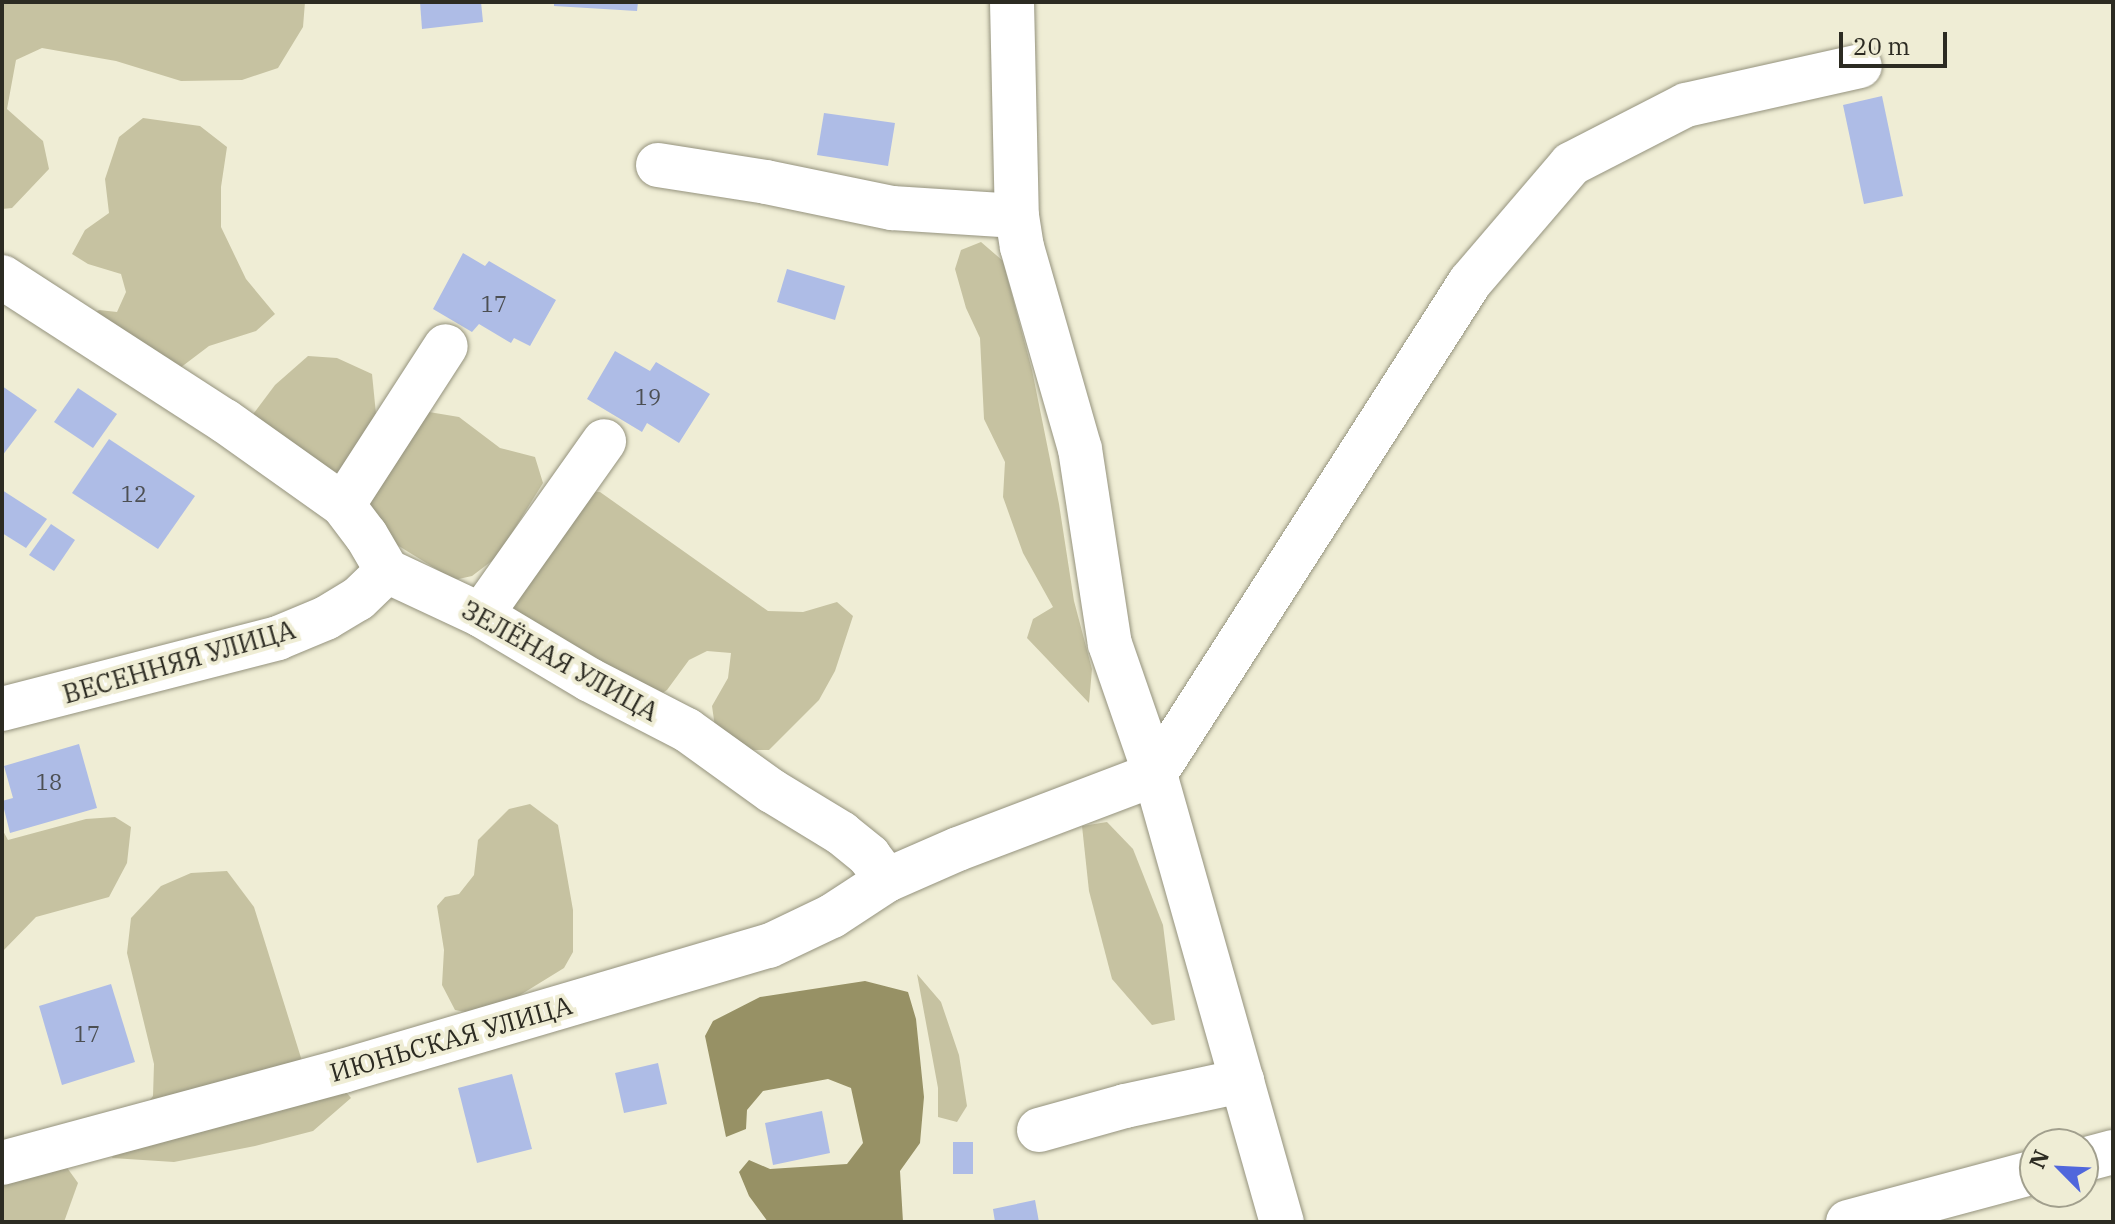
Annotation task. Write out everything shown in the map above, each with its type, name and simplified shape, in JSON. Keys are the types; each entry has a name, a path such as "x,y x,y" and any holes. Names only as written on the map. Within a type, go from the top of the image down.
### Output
{"main road":[{"path":"1012,2 1017,216 1080,449 1110,644 1155,774 1282,1222"},
{"path":"887,880 958,849 1155,774 1470,282 1571,164 1686,105 1860,66"},
{"path":"658,165 892,208 1017,216"},
{"path":"2,277 225,421 343,505 366,535 387,571"},
{"path":"343,505 446,346"},
{"path":"481,615 604,441"},
{"name":"ЗЕЛЁНАЯ УЛИЦА","path":"387,571 481,615 590,680 687,730 772,791 841,833 869,856 887,880"},
{"name":"ВЕСЕННЯЯ УЛИЦА","path":"2,709 278,638 326,618 358,599 387,571"},
{"name":"ИЮНЬСКАЯ УЛИЦА","path":"2,1163 343,1071 769,946 832,916 887,880"},
{"path":"1039,1130 1125,1106 1242,1081"},
{"path":"1848,1222 2019,1176"}],"shaded area":[{"path":"2,2 305,2 303,27 278,68 242,80 181,81 116,61 42,48 16,60 7,109 43,141 49,169 12,208 2,209"},
{"path":"143,118 200,126 227,147 221,187 221,227 246,279 275,314 256,331 209,346 176,371 89,316 99,310 117,312 126,292 121,274 88,264 72,254 85,230 109,213 105,179 119,137"},
{"path":"981,242 1003,261 1032,370 1059,504 1074,601 1092,669 1089,703 1027,638 1033,619 1053,607 1023,553 1003,497 1005,462 984,419 980,338 966,308 955,269 961,250"},
{"path":"308,356 337,358 372,374 376,414 355,454 339,472 324,470 248,421 275,385"},
{"path":"429,412 459,417 500,448 535,457 543,483 497,557 472,576 454,580 376,532 362,516"},
{"path":"585,491 600,492 768,611 803,612 837,602 853,616 835,671 819,700 769,750 744,750 715,727 712,706 728,678 731,653 707,651 689,660 667,690 658,696 500,612"},
{"path":"530,804 558,825 573,910 573,952 564,968 486,1016 455,1010 442,985 444,950 437,906 445,897 459,894 474,875 478,840 509,809"},
{"path":"115,817 131,827 127,863 109,897 36,917 2,952 2,829 8,840 86,819"},
{"path":"1107,822 1133,849 1163,925 1175,1020 1152,1025 1112,979 1089,891 1082,826"},
{"path":"227,871 254,907 302,1061 332,1075 351,1098 313,1131 255,1146 174,1162 112,1158 123,1135 153,1096 154,1064 127,953 131,918 161,886 191,873"},
{"path":"917,974 941,1002 959,1055 967,1106 957,1122 938,1117 938,1088"},
{"path":"865,981 908,992 916,1019 924,1097 920,1143 900,1171 903,1222 768,1222 749,1196 739,1172 749,1160 770,1169 847,1164 863,1143 851,1088 828,1079 763,1091 747,1110 746,1129 726,1137 705,1036 713,1021 760,997"},
{"path":"2,1148 55,1151 78,1183 64,1222 2,1222"}],"building":[{"path":"420,2 481,2 483,22 422,29"},
{"path":"554,2 638,2 637,11 554,6"},
{"path":"1882,96 1903,196 1864,204 1843,105"},
{"path":"824,113 895,123 888,166 817,155"},
{"path":"463,253 485,266 489,261 556,300 530,346 514,338 511,343 479,324 472,332 433,309"},
{"path":"787,269 845,286 835,320 777,302"},
{"path":"615,351 650,371 656,362 710,394 679,443 647,423 642,432 587,399"},
{"path":"2,386 37,410 2,456"},
{"path":"78,388 117,414 93,448 54,422"},
{"path":"109,439 195,496 158,549 72,493"},
{"path":"2,490 47,519 26,548 2,533"},
{"path":"51,524 75,540 54,571 29,555"},
{"path":"79,744 97,808 10,833 2,801 13,798 4,766"},
{"path":"111,984 135,1062 62,1085 39,1006"},
{"path":"658,1063 667,1104 624,1113 615,1073"},
{"path":"512,1074 532,1149 477,1163 458,1088"},
{"path":"822,1111 830,1153 773,1165 765,1123"},
{"path":"953,1142 973,1142 973,1174 953,1174"},
{"path":"1035,1200 1039,1222 995,1222 993,1209"}]}
